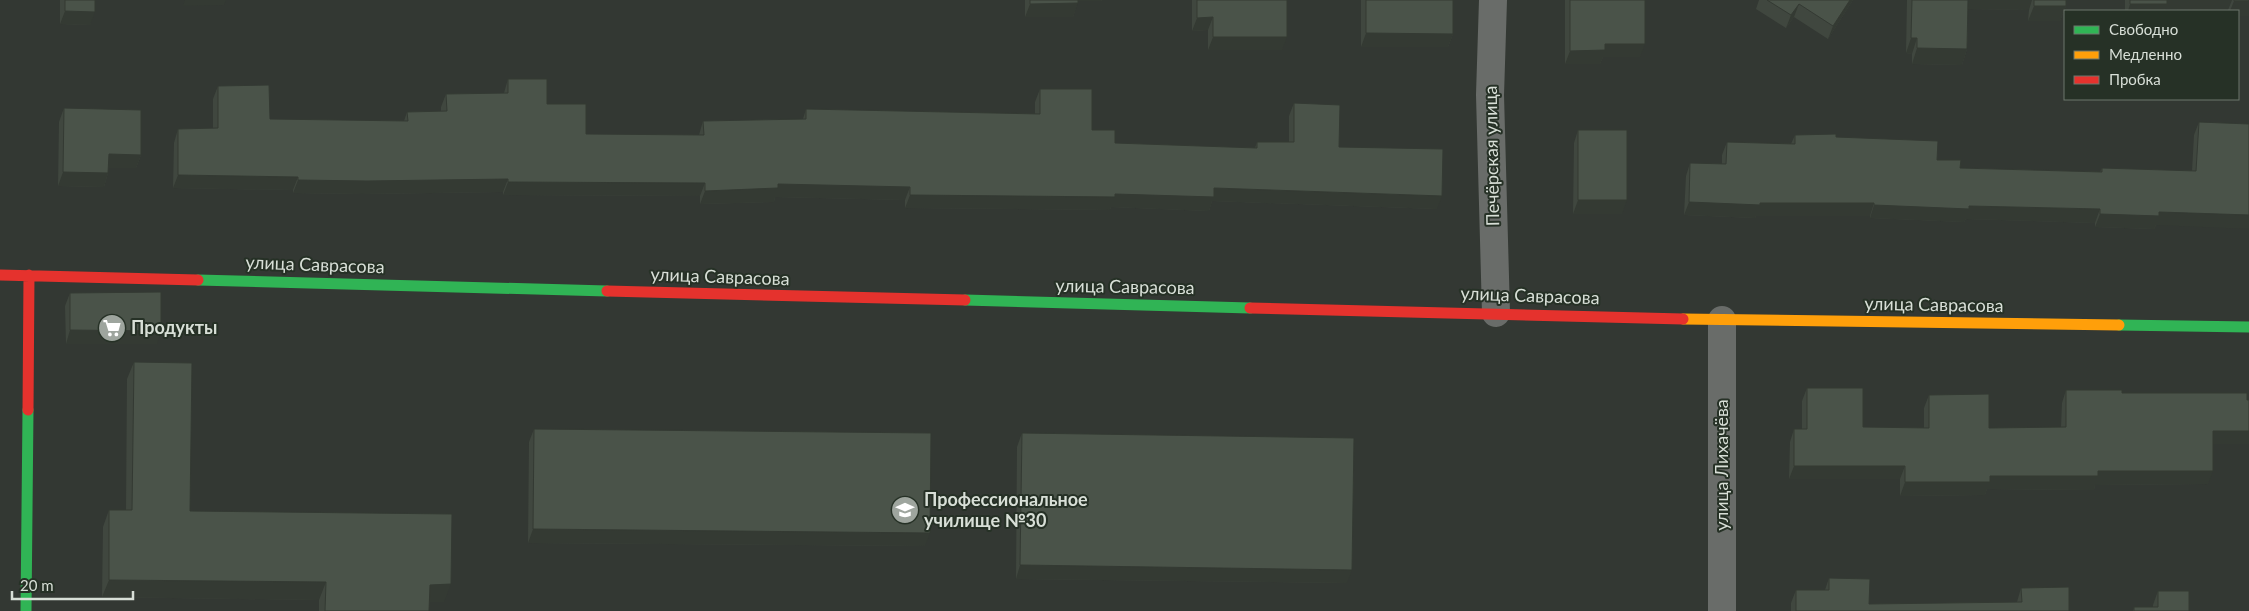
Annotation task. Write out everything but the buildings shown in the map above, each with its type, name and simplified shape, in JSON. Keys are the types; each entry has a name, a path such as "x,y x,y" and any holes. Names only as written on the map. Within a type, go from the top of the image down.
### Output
{"street":[{"name":"Печёрская улица","path":"1492,0 1490,95 1496,313"},
{"name":"улица Саврасова","path":"0,275 1722,320 2249,327"},
{"path":"26,611 29,275"},
{"name":"улица Лихачёва","path":"1722,320 1722,611"}],"traffic: fast":[{"path":"198,280 607,291"},
{"path":"965,300 1250,308"},
{"path":"2119,325 2249,327"},
{"path":"26,611 28,410"}],"traffic: slow":[{"path":"1683,319 2119,325"}],"traffic: jam":[{"path":"0,275 198,280"},
{"path":"28,410 29,275"},
{"path":"607,291 965,300"},
{"path":"1250,308 1683,319"}],"place":[{"name":"Продукты","path":"112,328"},
{"name":"Профессиональное училище №30","path":"905,510"}]}
